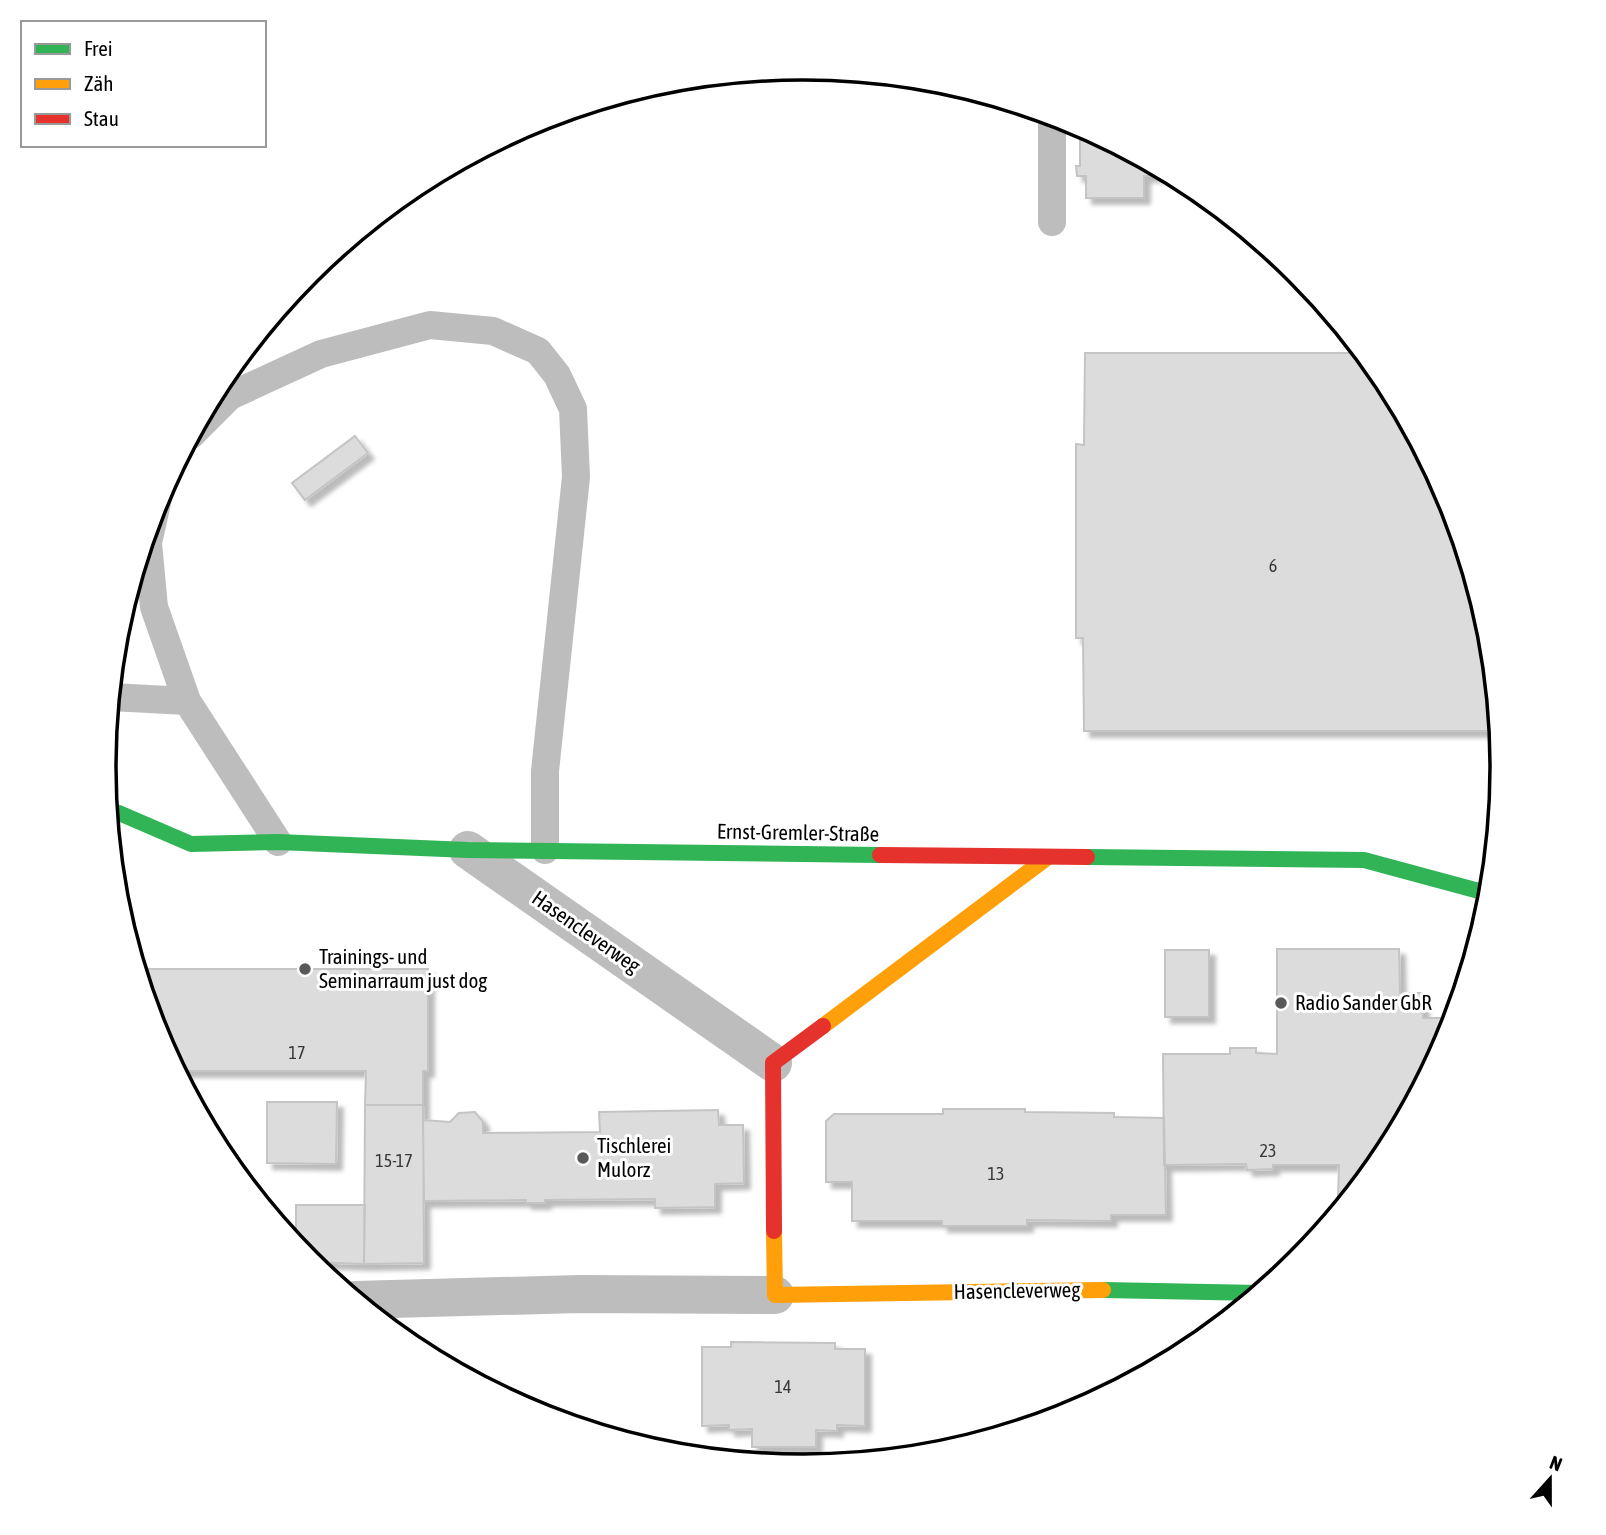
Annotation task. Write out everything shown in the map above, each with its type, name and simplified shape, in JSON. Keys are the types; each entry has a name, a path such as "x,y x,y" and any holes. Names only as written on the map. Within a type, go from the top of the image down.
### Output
{"street":[{"name":"Ernst-Gremler-Straße","path":"117,813 191,844 278,842 468,849 1364,860 1479,891"},
{"name":"Hasencleverweg","path":"468,849 773,1063"},
{"path":"775,1295 773,1063 1048,857"},
{"name":"Hasencleverweg","path":"369,1300 580,1294 775,1295 1117,1290 1246,1293"}],"lane":[{"path":"1052,128 1052,222"},
{"path":"218,409 230,396 321,354 430,325 494,331 538,351 558,375 573,409 576,477 545,771 545,850"},
{"path":"149,556 154,607 187,701 278,842"},
{"path":"120,697 187,701"}],"building":[{"path":"1080,139 1152,176 1144,176 1144,198 1086,198 1086,176 1077,176 1076,166 1080,166"},
{"path":"1085,353 1351,353 1398,424 1438,505 1454,547 1477,633 1489,731 1084,731 1083,638 1076,638 1076,444 1084,445"},
{"path":"355,436 368,453 305,500 292,483"},
{"path":"1277,949 1399,949 1400,993 1423,993 1423,1018 1443,1018 1398,1111 1338,1198 1339,1165 1273,1165 1273,1169 1247,1170 1246,1164 1164,1165 1163,1054 1230,1054 1230,1048 1256,1048 1256,1053 1277,1054"},
{"path":"1165,950 1209,950 1209,1017 1165,1017"},
{"path":"146,969 428,969 428,1071 423,1071 423,1105 365,1105 366,1071 187,1071 168,1030"},
{"path":"267,1102 337,1102 336,1164 267,1163"},
{"path":"365,1105 423,1105 424,1263 364,1264"},
{"path":"943,1109 1025,1109 1025,1112 1114,1113 1114,1117 1164,1118 1166,1215 1111,1215 1111,1221 1027,1220 1027,1226 942,1226 942,1221 852,1221 852,1182 826,1182 826,1121 834,1114 943,1114"},
{"name":"Tischlerei Mulorz","path":"718,1110 719,1125 743,1125 744,1183 715,1184 715,1207 655,1208 655,1199 545,1200 545,1203 526,1203 526,1200 424,1201 423,1120 450,1122 459,1113 475,1112 483,1122 483,1133 600,1132 599,1112"},
{"path":"296,1205 365,1205 364,1264 327,1263 296,1231"},
{"path":"731,1342 835,1343 835,1349 865,1349 865,1426 837,1425 837,1431 816,1430 816,1447 752,1447 752,1429 729,1430 729,1425 702,1426 702,1347 731,1347"}],"traffic: fast":[{"path":"117,813 191,844 278,842 468,850 880,855"},
{"path":"1087,857 1364,860 1479,891"},
{"path":"1103,1290 1245,1293"}],"traffic: slow":[{"path":"823,1026 1048,857"},
{"path":"774,1231 775,1295 1103,1290"}],"traffic: jam":[{"path":"880,855 1087,857"},
{"path":"774,1231 773,1063 823,1026"}],"place":[{"name":"Trainings- und Seminarraum just dog","path":"305,969"},
{"name":"Radio Sander GbR","path":"1281,1003"},
{"name":"Tischlerei Mulorz","path":"583,1158"}]}
